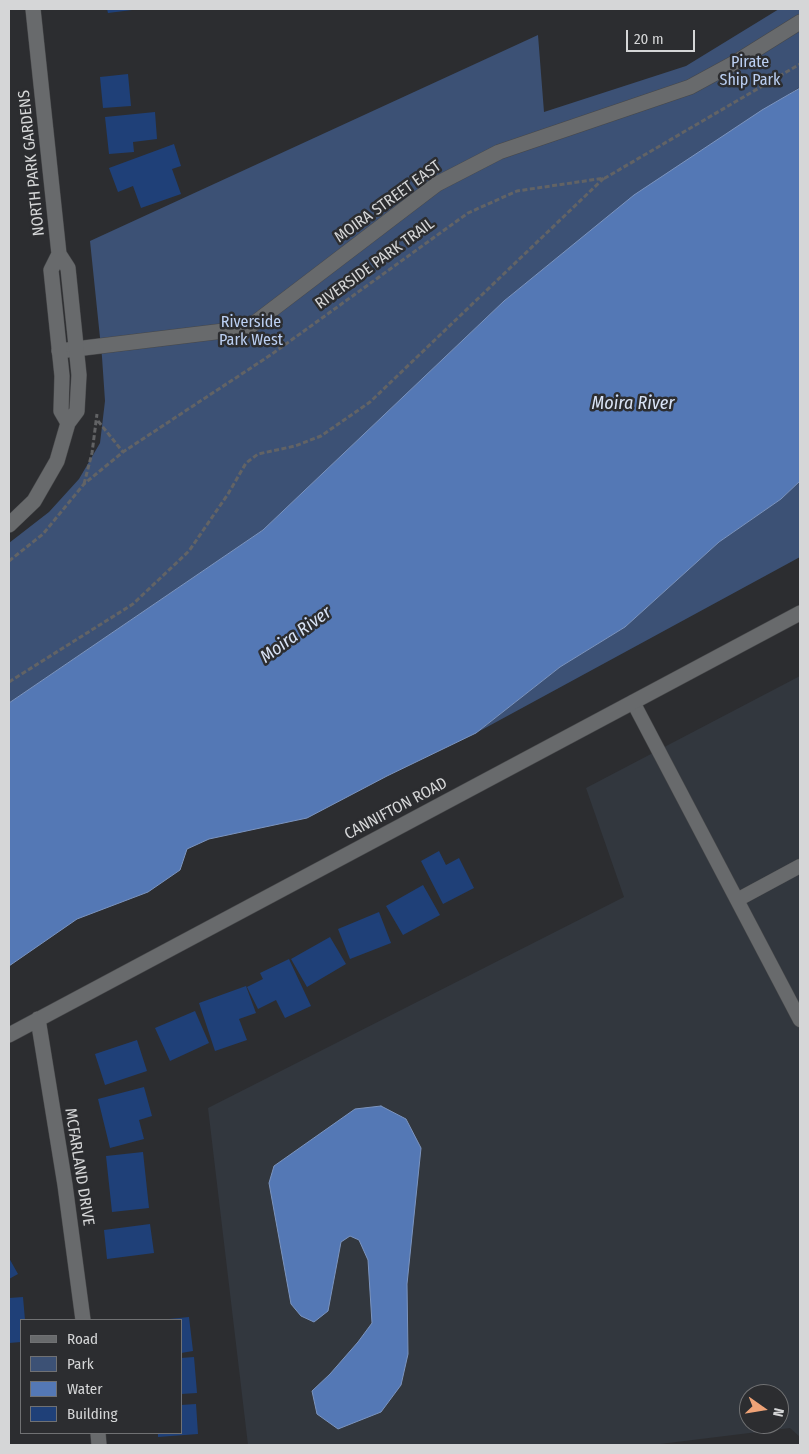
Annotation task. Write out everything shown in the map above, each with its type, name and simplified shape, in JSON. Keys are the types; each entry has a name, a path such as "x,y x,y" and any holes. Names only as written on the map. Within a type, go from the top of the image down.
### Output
{"street":[{"name":"NORTH PARK GARDENS","path":"33,9 59,254 68,268 76,350"},
{"name":"MOIRA STREET EAST","path":"59,351 240,329 252,325 437,184 499,152 690,87 736,62 800,22"},
{"name":"NORTH PARK GARDENS","path":"59,254 51,270 59,351"},
{"path":"9,525 34,501 58,461 68,422 77,411 79,375 76,350"},
{"path":"59,351 62,376 61,411 68,422"},
{"name":"CANNIFTON ROAD","path":"9,1034 800,613"},
{"name":"MCFARLAND DRIVE","path":"38,1020 65,1185 83,1319"}],"lane":[{"path":"633,702 800,1020"},
{"path":"737,900 800,866"}],"path":[{"name":"RIVERSIDE PARK TRAIL","path":"9,561 43,534 84,484 123,452 272,354 468,212 518,191 605,178 800,64"},
{"path":"9,682 133,604 188,551 228,494 246,463 258,454 295,446 321,436 370,402 605,178"},
{"path":"97,420 123,452"}],"shaded area":[{"path":"800,676 800,1437 789,1428 789,1384 739,1384 739,1434 741,1434 652,1445 248,1445 208,1108 624,897 586,788"}],"green space":[{"name":"Riverside Park West","path":"779,9 800,9 800,87 635,195 504,301 263,530 9,703 9,543 49,512 79,479 100,443 105,401 90,241 538,35 544,112 686,66"},
{"path":"800,481 800,557 476,733 560,667 625,627 719,542 781,499"}],"water":[{"name":"Moira River","path":"800,88 800,481 781,499 719,542 625,627 560,667 476,733 387,776 307,818 209,839 187,849 180,870 148,892 77,919 9,966 9,703 263,530 504,301 634,195 762,110"},
{"path":"381,1106 406,1119 421,1148 407,1284 408,1354 401,1385 381,1412 338,1429 317,1414 312,1391 330,1374 372,1323 368,1260 359,1240 350,1236 341,1242 328,1311 314,1322 301,1316 291,1304 269,1183 274,1166 355,1109"}],"building":[{"path":"107,9 132,9 132,10 108,13"},
{"path":"128,74 131,106 103,108 100,77"},
{"path":"155,112 157,139 133,142 134,152 109,154 105,117"},
{"path":"174,144 181,166 172,169 181,194 141,208 133,186 118,192 109,168"},
{"path":"439,851 446,865 459,858 474,888 443,904 421,861"},
{"path":"423,885 440,915 403,935 386,906"},
{"path":"379,912 391,943 350,959 338,929"},
{"path":"330,937 346,964 307,987 291,959"},
{"path":"289,959 311,1006 285,1018 276,1000 258,1009 247,987 263,979 260,973"},
{"path":"246,986 256,1013 239,1019 247,1040 215,1051 199,1003"},
{"path":"195,1011 209,1043 170,1061 155,1028"},
{"path":"137,1040 147,1071 105,1085 95,1054"},
{"path":"144,1087 152,1116 139,1120 144,1139 110,1148 98,1099"},
{"path":"143,1152 149,1208 112,1212 106,1156"},
{"path":"150,1224 154,1253 107,1259 104,1230"},
{"path":"9,1258 18,1274 9,1279"},
{"path":"23,1297 25,1319 20,1319 20,1342 9,1343 9,1298"},
{"path":"189,1317 193,1351 182,1353 182,1319 169,1319"},
{"path":"194,1357 197,1393 182,1394 182,1358"},
{"path":"196,1404 198,1434 158,1437 158,1434 182,1434 182,1405"}],"park label":[{"name":"Pirate Ship Park","path":"750,72"}]}
